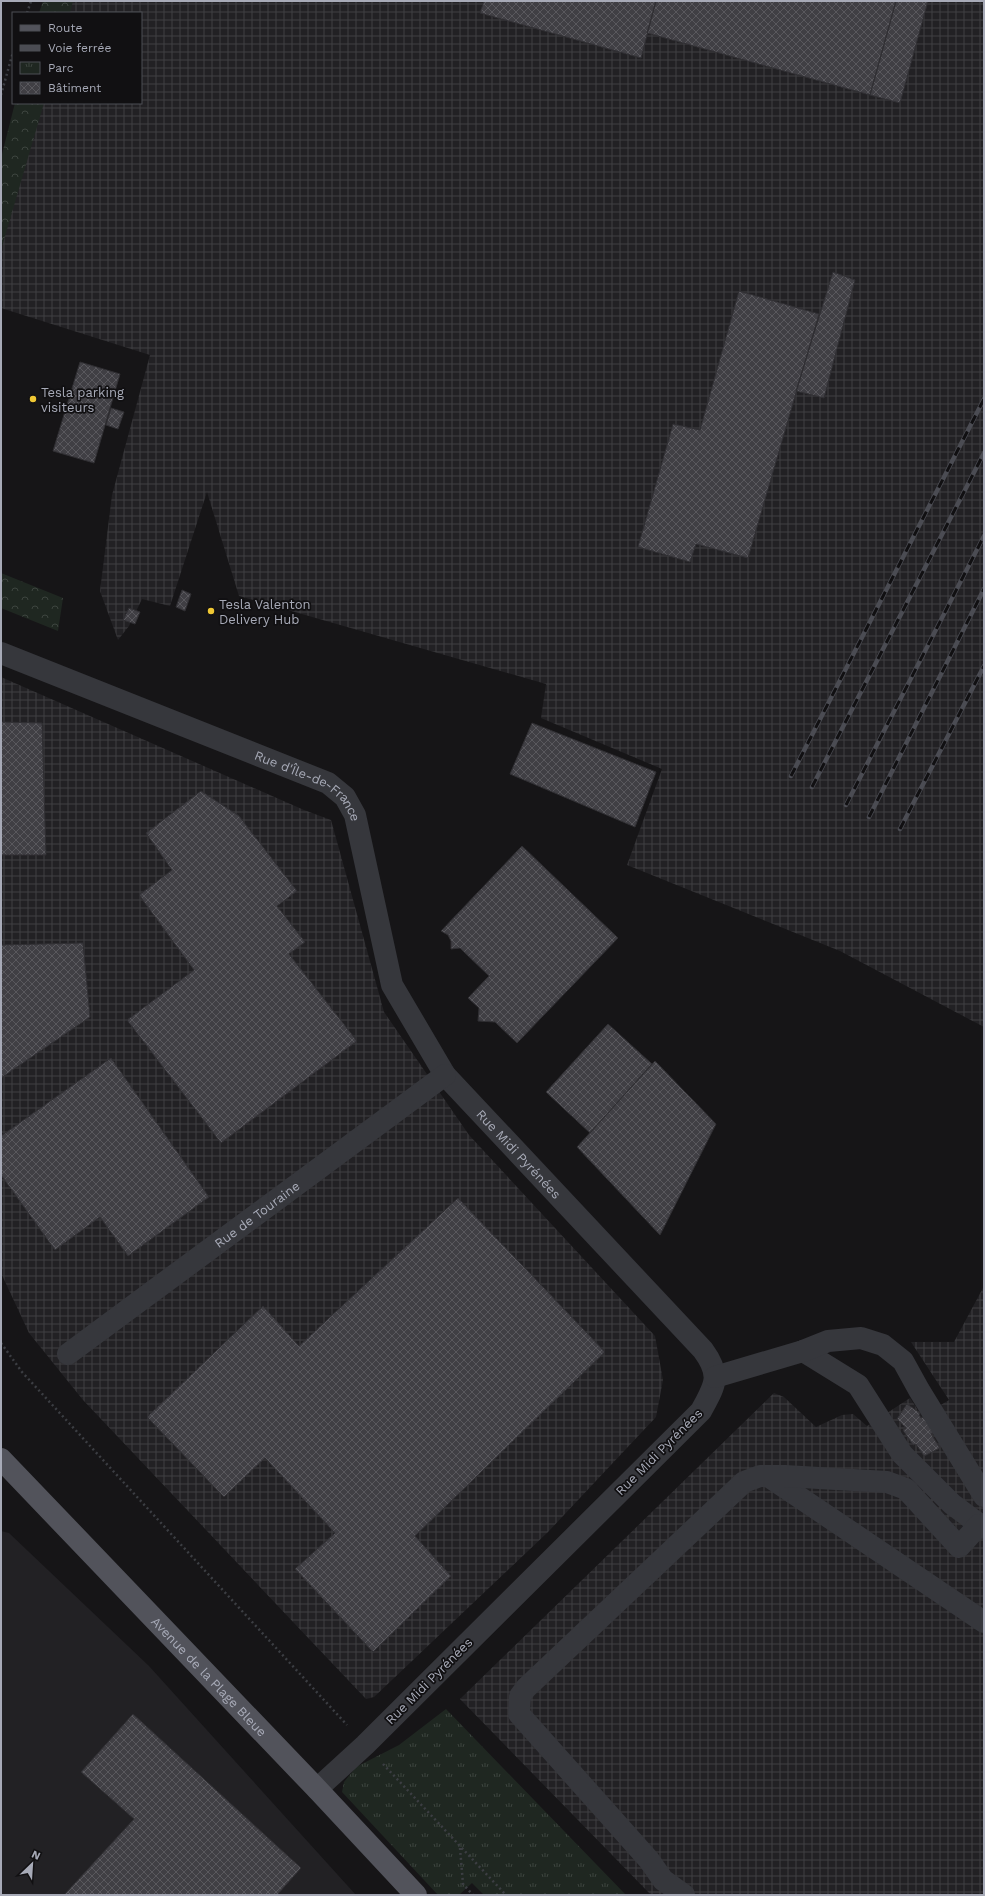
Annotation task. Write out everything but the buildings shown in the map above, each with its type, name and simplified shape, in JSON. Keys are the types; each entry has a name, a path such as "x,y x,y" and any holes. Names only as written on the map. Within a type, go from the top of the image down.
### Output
{"main road":[{"name":"Avenue de la Plage Bleue","path":"1,1459 317,1789 411,1893"}],"street":[{"name":"Rue d'Île-de-France","path":"1,653 328,783 345,797 355,815 392,985 445,1075"},
{"name":"Rue de Touraine","path":"68,1354 445,1075"},
{"name":"Rue Midi Pyrénées","path":"317,1789 365,1745 701,1411 712,1391 715,1377 713,1364 703,1350 445,1075"},
{"path":"715,1377 803,1351 828,1341 861,1338 883,1345 903,1360 919,1390 984,1496"},
{"path":"684,1895 663,1880 649,1860 519,1714 520,1696 526,1688 744,1482 760,1476 887,1482 906,1489 959,1547 982,1526 952,1504 902,1454 858,1385 803,1351"},
{"path":"768,1476 984,1622"}],"path":[{"path":"27,12 31,1"},
{"path":"1,95 12,56"},
{"path":"1,1343 22,1372 365,1745 506,1895"},
{"path":"460,1847 463,1884 473,1895"}],"shaded area":[{"path":"66,1 984,1 984,1027 840,951 627,865 662,769 541,718 546,684 239,596 207,492 170,606 142,599 129,626 118,640 100,591 112,495 150,355 1,308 1,230 35,104 142,104 142,12 62,12"},
{"path":"1,677 304,810 331,820 384,1012 469,1135 655,1336 663,1380 656,1417 548,1532 374,1697 366,1699 83,1400 29,1333 1,1273"},
{"path":"984,1286 984,1895 651,1895 460,1699 774,1393 784,1397 816,1427 842,1415 853,1414 867,1426 910,1398 922,1416 949,1400 911,1342 954,1342"},
{"path":"1,1531 9,1533 149,1666 356,1895 1,1895"}],"green space":[{"path":"43,1 73,1 70,12 39,12"},
{"path":"15,104 44,104 1,250 1,158"},
{"path":"1,573 63,598 58,631 1,608"},
{"path":"446,1709 626,1895 484,1895 472,1883 459,1895 438,1895 342,1792 344,1782 356,1767 399,1745"}],"railway":[{"path":"791,776 984,399"},
{"path":"812,787 984,453"},
{"path":"846,805 984,536"},
{"path":"869,817 984,589"},
{"path":"900,829 984,666"}],"place":[{"name":"Tesla parking visiteurs","path":"33,399"},
{"name":"Tesla Valenton Delivery Hub","path":"211,611"}]}
